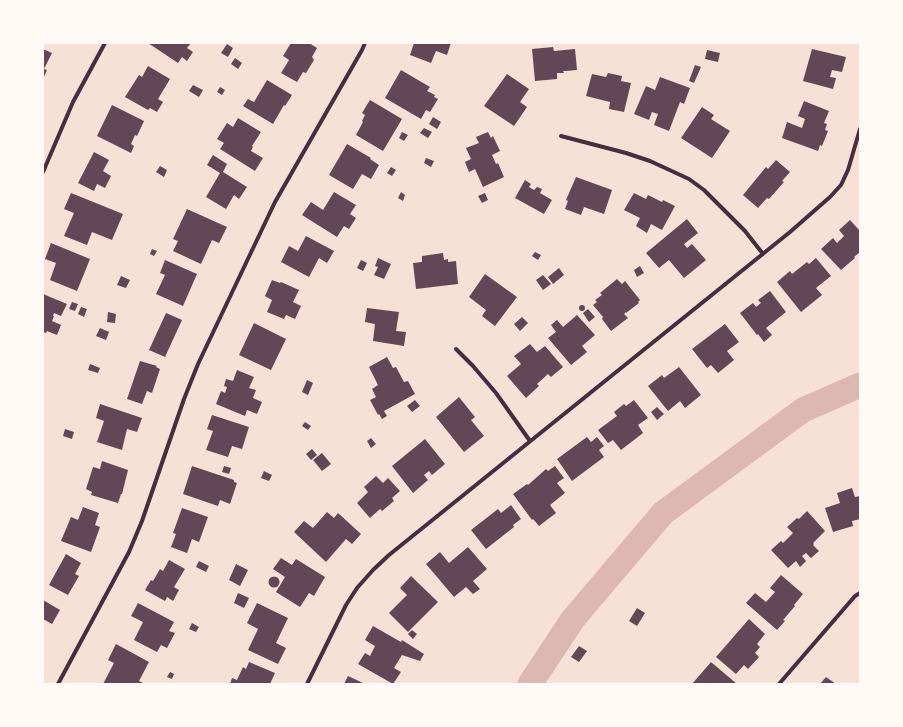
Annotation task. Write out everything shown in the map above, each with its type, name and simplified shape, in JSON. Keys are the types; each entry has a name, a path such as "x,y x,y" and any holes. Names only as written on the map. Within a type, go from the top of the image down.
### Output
{"street":[{"path":"43,172 73,102 105,43"},
{"path":"58,684 129,552 142,521 184,399 198,364 275,202 362,50 364,43"},
{"path":"307,684 346,605 357,588 373,570 389,555 763,254 830,197 840,185 848,170 860,129"},
{"path":"561,136 626,153 650,161 689,179 704,190 745,231 763,254"},
{"path":"456,349 496,393 530,441"},
{"path":"779,684 855,596 860,593"}],"building":[{"path":"148,43 191,43 187,48 193,52 187,61 182,57 178,63"},
{"path":"291,43 309,43 317,48 312,57 314,60 306,73 303,72 297,82 281,73 289,60 283,56"},
{"path":"414,43 451,43 447,55 436,51 431,63 410,55"},
{"path":"227,44 233,48 228,57 221,53"},
{"path":"553,47 554,51 575,49 577,70 557,73 557,79 535,81 532,49"},
{"path":"43,49 52,53 44,69 47,70 43,79"},
{"path":"812,49 846,57 842,72 832,70 830,77 836,78 833,89 803,81"},
{"path":"707,50 720,53 718,62 705,59"},
{"path":"235,58 242,63 238,69 231,64"},
{"path":"695,65 701,67 694,83 689,81"},
{"path":"148,66 170,79 158,99 163,102 157,112 150,108 148,110 125,97 139,75 142,77"},
{"path":"401,70 430,87 427,91 435,95 434,97 438,99 430,112 426,110 421,119 385,98"},
{"path":"608,73 622,76 621,81 631,83 624,112 609,109 610,102 586,96 592,74 606,77"},
{"path":"507,74 529,89 520,102 527,107 514,126 484,106"},
{"path":"660,77 690,88 684,104 680,102 669,131 654,125 658,114 652,112 649,120 634,114 646,86 655,90"},
{"path":"267,80 292,95 285,106 284,105 273,124 243,106 248,99 254,102"},
{"path":"193,85 203,90 199,97 189,91"},
{"path":"220,87 225,90 222,95 217,92"},
{"path":"370,100 402,119 383,151 356,135 365,115 362,113"},
{"path":"804,101 829,111 824,123 827,124 825,130 828,131 822,146 820,145 818,151 782,138 787,122 802,128 805,119 798,116"},
{"path":"112,105 144,121 137,136 135,135 131,144 134,146 131,153 97,136"},
{"path":"702,107 714,115 711,119 730,131 712,158 681,138"},
{"path":"433,117 441,122 437,129 429,124"},
{"path":"238,118 261,132 252,146 251,151 263,158 255,171 220,149 224,143 217,139 227,123 233,127"},
{"path":"424,128 432,132 428,138 420,133"},
{"path":"402,132 408,135 404,141 399,138"},
{"path":"488,132 491,138 493,136 500,151 492,155 496,164 498,163 504,177 483,187 475,169 469,172 465,162 471,159 466,148 479,143 476,137"},
{"path":"347,144 371,158 370,159 379,165 371,179 362,174 353,189 329,175"},
{"path":"94,152 109,160 103,171 111,176 105,188 97,184 94,191 78,183"},
{"path":"213,155 227,164 223,172 247,187 239,199 234,195 226,209 206,197 220,173 207,165"},
{"path":"426,158 434,161 431,167 424,163"},
{"path":"776,160 790,172 782,181 784,182 769,199 767,198 758,208 743,195 766,167 768,169"},
{"path":"160,166 167,170 164,177 156,172"},
{"path":"391,167 396,170 392,176 387,173"},
{"path":"576,177 612,190 604,214 584,207 581,215 565,209 568,201 566,200"},
{"path":"525,180 531,184 529,187 534,190 537,187 542,189 540,193 552,200 544,214 515,198"},
{"path":"334,192 356,205 350,214 356,218 349,229 344,226 337,237 302,215 311,202 323,210"},
{"path":"401,192 405,195 403,201 398,198"},
{"path":"71,193 123,214 112,240 92,232 87,245 64,236 74,213 64,209"},
{"path":"485,193 488,200 482,203 478,196"},
{"path":"634,193 646,199 648,195 662,202 663,200 675,206 662,230 651,224 647,233 636,226 640,218 624,210"},
{"path":"187,209 227,227 219,243 212,240 201,264 173,251 178,241 173,239"},
{"path":"687,219 698,233 684,244 687,248 692,244 706,260 684,278 669,260 659,268 646,253"},
{"path":"850,220 860,231 860,252 841,270 821,249 833,238 837,243 844,236 839,230"},
{"path":"306,236 334,251 327,263 319,258 309,277 281,262 289,246 298,251"},
{"path":"51,243 90,259 77,291 50,280 56,263 45,259"},
{"path":"152,249 157,251 154,256 150,254"},
{"path":"535,252 541,255 538,260 532,256"},
{"path":"443,253 444,260 448,259 448,262 456,261 458,284 416,289 413,263 422,262 422,256"},
{"path":"378,258 391,264 384,279 374,275 378,267 375,266"},
{"path":"816,258 831,276 816,288 822,295 801,312 777,282 790,271 792,274 807,262 809,264"},
{"path":"165,260 197,274 183,306 156,294 165,275 160,273"},
{"path":"361,260 367,263 363,271 357,268"},
{"path":"640,266 644,273 637,277 634,270"},
{"path":"559,268 564,275 553,284 548,277"},
{"path":"485,274 517,297 495,326 482,316 486,310 469,297"},
{"path":"543,275 551,284 543,290 536,280"},
{"path":"121,276 130,280 126,288 117,285"},
{"path":"617,279 622,284 625,281 640,300 638,302 639,303 624,314 628,318 611,331 602,319 603,317 593,305 597,302 595,300 602,295 600,293"},
{"path":"272,280 281,282 299,290 293,302 301,306 295,319 286,315 284,319 267,312 272,300 265,296"},
{"path":"770,291 786,312 766,328 772,335 764,342 740,313 753,303 756,307 761,303 758,300"},
{"path":"43,294 67,304 61,316 54,313 53,316 52,321 61,325 57,335 47,331 46,333 43,332"},
{"path":"72,302 78,304 75,311 69,309"},
{"path":"582,305 585,308 582,311 579,308"},
{"path":"81,307 87,309 84,317 78,314"},
{"path":"367,308 399,312 396,331 406,332 404,346 373,341 375,324 365,322"},
{"path":"588,309 595,317 589,322 583,313"},
{"path":"108,312 116,314 115,323 107,322"},
{"path":"166,313 182,320 165,357 149,350"},
{"path":"577,315 595,335 582,346 587,352 571,365 548,338 556,332 551,325 557,320 563,327"},
{"path":"522,317 528,323 520,331 514,324"},
{"path":"254,323 286,339 271,370 239,355"},
{"path":"725,324 739,342 727,351 734,360 718,373 711,365 707,368 692,349"},
{"path":"100,328 109,332 106,340 96,336"},
{"path":"530,344 537,352 545,346 563,367 551,377 548,374 537,384 539,386 526,398 507,376 521,364 514,356"},
{"path":"387,357 393,368 396,367 404,382 408,381 415,394 384,411 387,416 382,419 379,414 378,415 370,400 376,397 372,389 378,385 369,367"},
{"path":"140,361 157,366 156,367 160,369 152,393 147,391 142,404 127,399"},
{"path":"90,364 100,368 98,373 88,370"},
{"path":"679,367 701,395 685,408 680,401 668,411 648,386 662,375 664,378"},
{"path":"237,370 254,377 249,388 256,390 253,398 262,402 257,414 247,410 245,416 216,404 221,391 225,393 227,387 224,386 226,379 233,381"},
{"path":"307,380 313,383 308,395 302,392"},
{"path":"459,397 475,417 471,420 484,436 464,452 436,417"},
{"path":"415,400 420,406 412,412 407,406"},
{"path":"634,400 648,418 638,425 643,433 621,450 613,440 608,443 598,430 617,416 614,412 624,404 626,406"},
{"path":"100,404 142,418 137,432 127,429 122,450 97,442 104,421 96,418"},
{"path":"657,407 664,414 657,420 651,412"},
{"path":"212,415 249,427 242,449 232,446 228,457 206,450 213,431 207,429"},
{"path":"305,422 311,426 308,430 302,426"},
{"path":"65,429 74,432 72,439 63,436"},
{"path":"587,437 591,442 597,437 604,446 599,450 604,457 572,481 557,459"},
{"path":"371,438 376,444 371,448 367,441"},
{"path":"425,439 445,464 432,475 429,471 424,475 428,480 413,493 392,466"},
{"path":"312,449 317,455 311,460 306,454"},
{"path":"322,453 331,464 322,471 313,460"},
{"path":"102,461 128,470 122,494 118,503 91,495 92,492 86,489 93,467 100,469"},
{"path":"192,466 234,480 234,482 237,483 230,504 220,500 218,506 183,494"},
{"path":"224,466 231,468 229,474 222,472"},
{"path":"555,466 564,478 557,483 565,493 550,505 556,513 539,526 533,519 532,520 513,494 527,484 528,485 546,469 548,471"},
{"path":"264,471 272,475 269,481 261,478"},
{"path":"376,476 383,483 388,478 400,491 392,498 394,501 382,511 380,509 370,518 357,503 368,492 364,487"},
{"path":"852,488 855,497 860,496 860,519 852,521 853,526 833,532 825,508 840,503 837,493"},
{"path":"511,505 521,519 513,525 514,527 486,549 471,530 498,509 501,513"},
{"path":"83,507 99,513 95,525 100,527 91,552 61,541 71,517 78,520"},
{"path":"182,508 208,517 199,542 192,539 187,553 171,547 176,534 173,533"},
{"path":"807,511 825,531 813,543 819,551 811,558 806,553 802,556 806,561 800,567 796,561 788,568 771,550 781,541 783,543 793,533 787,527 797,518 799,519"},
{"path":"327,512 334,518 338,513 361,534 352,544 346,539 326,562 294,532 304,521 313,528"},
{"path":"468,547 487,569 473,581 480,589 473,594 466,587 454,597 426,564 440,552 449,563"},
{"path":"66,554 81,563 75,574 79,576 68,595 49,585"},
{"path":"281,558 292,565 296,559 325,577 314,596 309,593 300,607 276,592 285,577 273,569"},
{"path":"169,560 185,569 174,587 179,590 173,601 167,597 165,601 145,590 151,580 153,581 160,569 163,571"},
{"path":"199,561 209,566 206,572 196,567"},
{"path":"236,564 248,570 240,586 229,580"},
{"path":"781,575 803,594 783,620 785,621 777,630 746,603 755,593 766,602 775,592 770,588"},
{"path":"274,576 278,578 280,582 278,586 274,588 270,586 268,582 270,578"},
{"path":"411,576 438,602 408,632 389,613 407,595 400,588"},
{"path":"238,593 249,598 244,608 234,603"},
{"path":"43,600 60,610 52,624 43,619"},
{"path":"138,603 174,622 169,631 175,633 167,648 161,645 157,652 134,640 143,622 131,616"},
{"path":"257,603 288,618 276,643 286,648 278,664 248,650 258,629 247,623"},
{"path":"637,608 645,613 637,626 629,621"},
{"path":"749,619 765,634 757,644 760,647 755,653 759,657 748,669 744,665 736,674 716,657"},
{"path":"192,623 199,627 196,632 189,629"},
{"path":"373,626 401,642 402,640 424,654 420,661 402,655 394,668 401,672 393,684 358,664 365,653 370,656 375,646 365,640"},
{"path":"412,630 417,634 413,639 408,634"},
{"path":"116,644 149,662 139,681 145,684 103,684 114,663 108,660"},
{"path":"579,646 587,651 579,662 571,657"},
{"path":"249,662 275,673 270,684 230,684 232,678 237,680 243,667 246,669"},
{"path":"711,662 737,684 692,684"},
{"path":"170,672 174,674 172,679 167,677"},
{"path":"348,676 365,684 344,684"},
{"path":"826,677 836,684 820,684"}],"waterway":[{"path":"530,684 573,619 663,513 803,410 860,385"}]}
